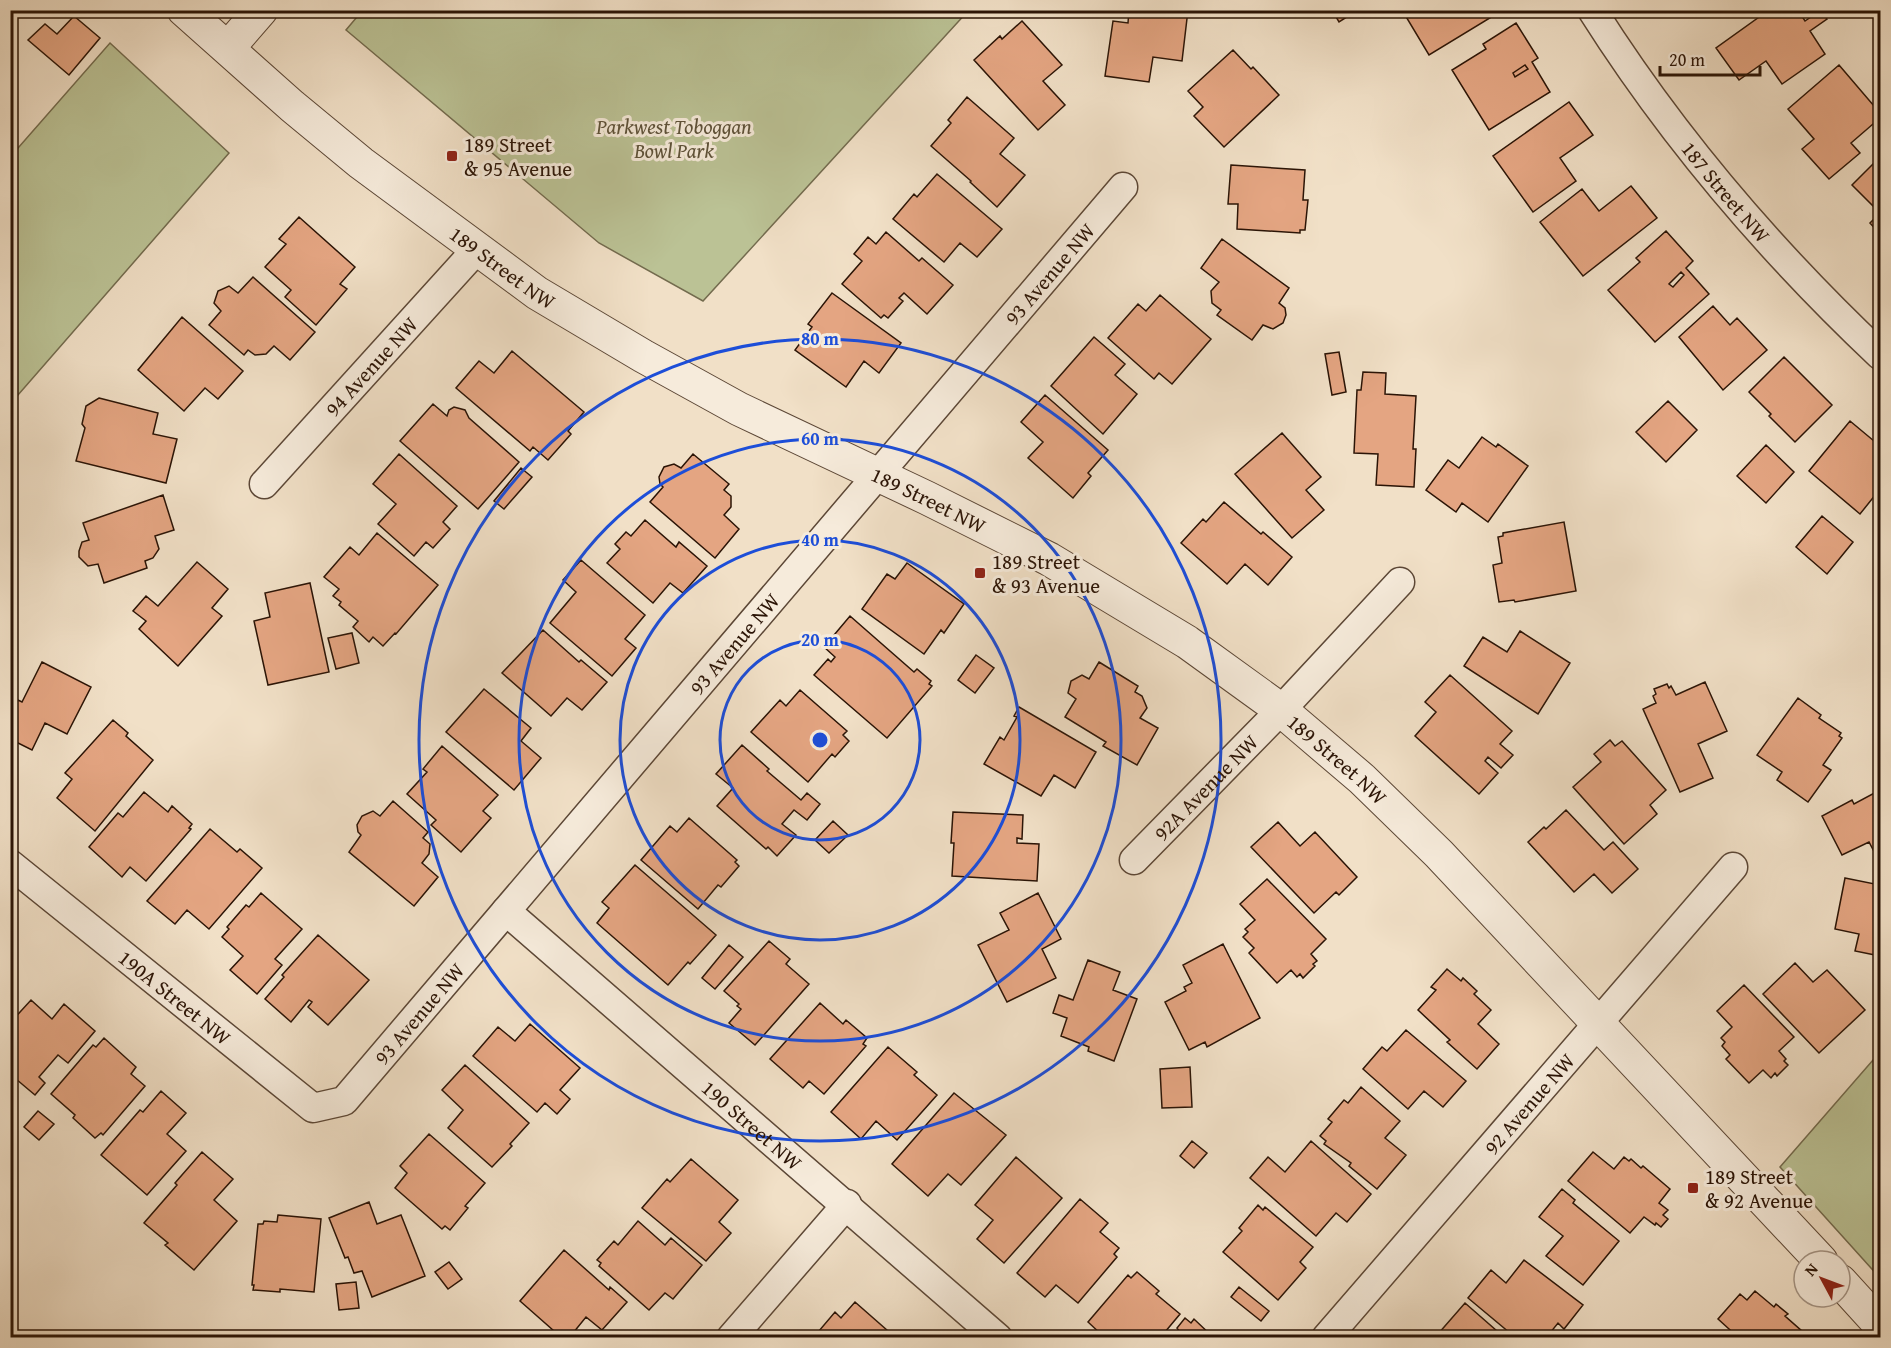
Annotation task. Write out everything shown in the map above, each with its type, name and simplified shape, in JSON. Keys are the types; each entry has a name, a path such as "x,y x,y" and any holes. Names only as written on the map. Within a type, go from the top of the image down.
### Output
{"street":[{"name":"189 Street NW","path":"184,10 292,106 361,163 537,293 643,356 739,409 1049,559 1187,642 1281,710 1362,779 1439,854 1810,1249"},
{"path":"228,48 261,10"},
{"name":"187 Street NW","path":"1592,10 1618,52 1663,114 1727,194 1800,276 1881,355"},
{"name":"93 Avenue NW","path":"344,1101 1123,187"},
{"name":"94 Avenue NW","path":"264,484 477,249"},
{"name":"92A Avenue NW","path":"1134,860 1281,710 1400,582"},
{"name":"190A Street NW","path":"10,864 312,1108 344,1101"},
{"name":"92 Avenue NW","path":"1326,1338 1732,867"},
{"name":"190 Street NW","path":"506,910 847,1204 998,1338"},
{"path":"731,1338 847,1204"},
{"path":"1852,1294 1881,1325"}],"green space":[{"name":"Parkwest Toboggan Bowl Park","path":"362,11 968,11 703,301 599,243 346,30"},
{"path":"110,43 229,153 11,403 11,156"},
{"path":"1880,1052 1880,1278 1780,1167"}],"building":[{"path":"1129,10 1188,10 1182,61 1153,57 1149,82 1105,76 1113,21 1128,23"},
{"path":"1332,10 1358,10 1339,22"},
{"path":"1402,10 1503,10 1429,55"},
{"path":"1769,10 1798,10 1805,21 1821,10 1827,19 1810,31 1825,54 1782,84 1766,61 1739,80 1716,48"},
{"path":"74,16 100,38 69,75 28,40 45,24 57,34"},
{"path":"1022,21 1062,65 1043,81 1065,105 1038,130 974,60 1000,36 1002,39"},
{"path":"1516,23 1538,58 1532,62 1550,92 1489,130 1452,70 1486,49 1483,44","holes":["1525,65 1528,69 1515,77 1513,73"]},
{"path":"1233,50 1251,69 1253,67 1279,95 1224,147 1194,116 1203,107 1188,91"},
{"path":"1525,65 1528,69 1515,77 1513,73"},
{"path":"1839,65 1880,113 1880,118 1851,143 1860,153 1829,179 1802,149 1814,139 1788,109"},
{"path":"967,97 1014,138 1000,154 1025,175 997,207 931,146 951,123 948,120"},
{"path":"1569,102 1593,135 1560,158 1576,181 1533,212 1493,156"},
{"path":"1880,157 1880,213 1852,185"},
{"path":"1231,165 1305,170 1303,200 1308,200 1305,230 1300,230 1300,233 1237,229 1238,204 1228,204"},
{"path":"937,174 1002,229 977,257 960,243 944,262 893,219 914,194 917,197"},
{"path":"1631,186 1657,218 1583,276 1540,222 1582,189 1599,211"},
{"path":"1880,213 1880,234 1870,223"},
{"path":"299,217 355,267 340,284 347,289 316,325 285,297 291,290 265,267 286,244 279,239"},
{"path":"1666,231 1693,261 1686,268 1709,294 1655,342 1608,290 1640,262 1636,258"},
{"path":"886,232 919,261 922,258 953,285 927,314 904,293 899,298 903,301 888,318 884,315 881,318 842,284 862,261 854,254 868,237 876,244"},
{"path":"1222,239 1289,288 1279,303 1285,308 1286,315 1283,323 1273,329 1263,325 1252,340 1217,315 1221,310 1212,303 1211,291 1219,282 1201,268"},
{"path":"1681,272 1684,275 1673,287 1669,284"},
{"path":"253,277 315,332 290,360 274,346 266,354 255,355 248,350 244,355 209,325 221,311 214,303 218,291 229,286 238,293"},
{"path":"832,293 901,343 879,373 864,361 846,387 795,350 812,327 808,324"},
{"path":"1160,295 1211,339 1172,384 1159,373 1154,379 1108,338 1138,304 1146,311"},
{"path":"1713,306 1730,325 1737,318 1767,350 1723,390 1679,337"},
{"path":"182,317 243,371 218,399 205,388 184,411 138,370"},
{"path":"1094,337 1125,364 1115,375 1137,394 1103,434 1051,386"},
{"path":"512,351 584,412 568,431 571,434 548,460 533,447 530,451 456,388 479,361 494,373"},
{"path":"1339,352 1346,392 1332,395 1325,354"},
{"path":"1784,357 1832,405 1795,442 1749,392"},
{"path":"1363,372 1386,373 1385,394 1416,396 1413,449 1416,449 1414,487 1376,485 1378,454 1354,453 1357,390 1361,390"},
{"path":"1045,395 1108,450 1088,473 1091,476 1073,498 1028,458 1043,442 1021,422"},
{"path":"99,398 158,413 153,434 177,439 166,483 76,461 85,428 82,424 86,406"},
{"path":"1668,401 1697,430 1666,462 1636,432"},
{"path":"433,404 447,416 449,410 454,407 465,410 469,418 519,462 478,509 400,441"},
{"path":"1850,421 1880,446 1880,489 1860,514 1809,471"},
{"path":"1282,433 1321,477 1306,490 1324,510 1292,538 1235,474"},
{"path":"1482,437 1496,447 1498,444 1528,466 1488,522 1462,503 1456,512 1426,490 1448,460 1459,468"},
{"path":"1766,445 1794,472 1766,503 1737,476"},
{"path":"399,454 457,506 443,522 450,529 433,548 426,542 414,556 378,524 396,504 373,484"},
{"path":"693,454 729,484 724,490 731,496 731,507 724,515 739,529 715,558 650,502 663,487 659,477 664,467 674,464 681,468"},
{"path":"521,468 532,477 504,509 494,501"},
{"path":"163,495 174,530 155,536 159,549 153,558 145,561 147,568 104,583 98,564 88,566 79,557 82,542 89,540 83,523"},
{"path":"1224,502 1292,557 1268,585 1245,564 1227,584 1181,543 1203,519 1206,522"},
{"path":"1822,516 1853,542 1827,574 1796,547"},
{"path":"645,520 676,547 679,542 707,566 683,593 670,583 653,603 607,563 620,549 615,544 626,532 631,536"},
{"path":"1564,522 1576,591 1515,602 1514,600 1499,602 1493,565 1502,563 1498,537 1503,536 1503,533"},
{"path":"377,533 438,585 383,646 373,637 369,642 353,627 358,621 339,605 341,602 333,596 339,589 324,577 350,547 359,555"},
{"path":"581,560 645,615 625,639 636,648 612,676 550,623 576,592 563,580"},
{"path":"197,562 228,589 212,608 222,616 178,666 139,629 146,621 133,611 146,596 158,606"},
{"path":"907,563 964,604 944,633 941,630 924,654 862,609 887,574 895,579"},
{"path":"310,583 329,672 268,685 254,621 270,617 265,593"},
{"path":"850,616 914,672 917,669 931,681 929,684 932,686 887,738 814,675 828,659 831,662 835,657 824,647"},
{"path":"543,630 579,662 581,660 607,682 582,710 567,698 551,716 502,673"},
{"path":"1520,631 1570,663 1538,714 1464,666 1483,637 1507,652"},
{"path":"352,633 359,663 336,669 328,638"},
{"path":"976,655 994,668 975,693 958,680"},
{"path":"42,662 91,687 67,734 45,723 32,750 10,739 10,715 18,700 22,702"},
{"path":"1099,662 1138,686 1135,692 1142,696 1147,708 1140,718 1158,728 1137,765 1103,746 1106,742 1065,717 1076,699 1068,693 1071,681 1082,675 1089,679"},
{"path":"1450,675 1512,731 1500,744 1513,755 1501,768 1488,757 1485,761 1498,773 1479,794 1415,736 1436,712 1425,702"},
{"path":"1705,682 1727,731 1698,744 1713,778 1680,792 1643,709 1656,703 1653,696 1656,694 1654,689 1667,684 1669,688 1671,686 1676,695"},
{"path":"484,689 531,728 521,741 541,758 514,790 446,732"},
{"path":"800,690 847,731 843,735 849,741 835,757 832,754 808,782 751,732 780,700 786,706"},
{"path":"1798,698 1821,715 1819,718 1841,733 1839,736 1842,738 1823,765 1831,770 1808,802 1777,780 1782,772 1757,755"},
{"path":"1019,707 1096,752 1075,788 1054,775 1041,796 984,764 1000,737 1004,740 1017,717 1014,716"},
{"path":"113,720 128,733 126,736 153,760 95,831 57,798 72,779 65,773"},
{"path":"1610,740 1615,746 1622,741 1666,790 1650,805 1657,814 1624,844 1573,787 1601,762 1594,754"},
{"path":"742,745 769,769 767,771 801,800 807,793 820,804 807,820 794,810 782,824 796,835 777,856 717,806 733,788 716,774"},
{"path":"442,746 498,795 483,811 491,818 461,852 431,825 436,820 407,794 427,772 423,769"},
{"path":"1880,790 1880,860 1869,842 1842,855 1822,816 1852,800 1854,804"},
{"path":"144,792 168,812 172,806 192,824 189,828 191,829 146,881 130,867 122,877 89,847 118,813 123,817"},
{"path":"393,801 428,832 423,838 430,844 429,854 422,863 438,877 414,906 349,852 361,835 357,825 362,816 373,811 380,816"},
{"path":"1566,810 1604,850 1613,842 1638,869 1612,893 1594,874 1574,892 1528,842"},
{"path":"953,812 1023,815 1022,839 1017,838 1017,843 1039,844 1037,881 952,876"},
{"path":"689,818 737,860 735,862 739,866 721,887 718,885 698,909 641,860 670,826 677,832"},
{"path":"833,821 848,835 829,853 815,840"},
{"path":"1278,822 1300,846 1315,832 1357,877 1339,895 1336,892 1314,913 1251,847"},
{"path":"210,829 237,852 240,849 262,868 209,929 187,910 175,924 147,901"},
{"path":"635,865 716,935 668,985 597,923 609,908 602,902"},
{"path":"1845,878 1880,885 1880,956 1855,951 1859,934 1835,929"},
{"path":"1267,879 1326,939 1311,954 1317,961 1303,978 1300,974 1297,977 1291,970 1277,983 1249,953 1254,948 1243,937 1248,932 1245,929 1255,920 1240,904"},
{"path":"261,893 302,929 275,959 282,965 257,994 230,970 243,956 222,937 229,929 227,927 246,905 249,907"},
{"path":"1038,893 1061,939 1042,949 1056,978 1007,1002 978,945 1009,930 1000,913"},
{"path":"318,935 369,980 328,1025 308,1007 312,1002 309,1000 291,1022 265,999 284,977 282,975"},
{"path":"769,941 790,959 786,964 809,984 755,1045 729,1023 741,1009 737,1006 739,1004 724,991"},
{"path":"1223,944 1260,1018 1207,1047 1205,1042 1189,1050 1165,1002 1186,991 1184,987 1192,983 1183,965"},
{"path":"729,945 743,957 715,989 702,978"},
{"path":"1088,960 1120,972 1113,990 1137,999 1114,1061 1088,1051 1089,1047 1061,1036 1067,1018 1053,1013 1059,995 1073,1000"},
{"path":"1795,963 1813,982 1827,970 1865,1010 1819,1053 1763,994"},
{"path":"1447,969 1461,981 1463,978 1477,991 1474,994 1491,1010 1478,1024 1499,1044 1477,1069 1447,1042 1450,1040 1418,1010 1436,990 1431,987"},
{"path":"1744,985 1794,1037 1779,1051 1788,1065 1777,1076 1775,1073 1771,1078 1763,1070 1749,1083 1726,1059 1730,1055 1722,1046 1725,1042 1721,1038 1732,1027 1717,1011"},
{"path":"31,1000 52,1019 64,1004 95,1031 68,1063 58,1055 39,1077 45,1083 35,1095 10,1074 10,1023"},
{"path":"820,1003 843,1024 846,1020 867,1038 863,1044 866,1046 824,1094 809,1081 803,1088 770,1059"},
{"path":"530,1024 580,1068 560,1090 570,1099 557,1114 545,1103 537,1112 473,1056 498,1027 515,1041"},
{"path":"1406,1030 1466,1081 1443,1107 1424,1091 1408,1109 1363,1069 1382,1047 1387,1051"},
{"path":"104,1038 136,1067 131,1074 145,1086 103,1135 101,1133 95,1138 73,1118 75,1115 51,1094 93,1045 96,1047"},
{"path":"888,1047 917,1072 914,1075 937,1095 897,1140 876,1121 861,1139 831,1112"},
{"path":"465,1065 529,1123 492,1167 448,1128 463,1110 442,1090"},
{"path":"1190,1067 1192,1107 1162,1108 1160,1069"},
{"path":"1361,1087 1400,1121 1385,1138 1406,1155 1377,1189 1349,1166 1351,1163 1324,1144 1326,1141 1320,1136 1332,1122 1328,1119 1344,1100 1348,1103"},
{"path":"161,1091 186,1113 167,1134 186,1151 147,1195 101,1155 140,1110 143,1112"},
{"path":"954,1093 1006,1135 961,1185 948,1174 928,1196 892,1164"},
{"path":"38,1111 54,1124 39,1140 24,1127"},
{"path":"429,1134 485,1183 465,1206 468,1208 450,1230 445,1226 442,1229 395,1188 407,1173 400,1166"},
{"path":"1192,1141 1207,1153 1194,1168 1180,1156"},
{"path":"1311,1141 1371,1194 1347,1222 1336,1213 1316,1236 1250,1178 1268,1157 1285,1172"},
{"path":"202,1152 233,1179 214,1200 237,1221 194,1270 165,1245 168,1243 144,1223"},
{"path":"1593,1152 1614,1169 1624,1157 1629,1161 1631,1159 1670,1189 1659,1203 1668,1210 1663,1215 1668,1219 1661,1227 1644,1217 1630,1233 1568,1181"},
{"path":"1016,1157 1062,1198 1004,1263 977,1239 993,1220 975,1205"},
{"path":"691,1159 738,1200 719,1222 731,1233 706,1261 642,1208 667,1179 670,1182"},
{"path":"1562,1189 1575,1200 1573,1203 1619,1241 1583,1285 1546,1256 1563,1236 1539,1217"},
{"path":"1080,1199 1108,1223 1100,1232 1119,1248 1114,1254 1117,1257 1078,1303 1056,1285 1045,1297 1017,1273"},
{"path":"369,1202 377,1224 401,1215 425,1276 372,1297 362,1271 354,1273 348,1257 345,1258 329,1218"},
{"path":"1258,1205 1263,1210 1265,1207 1313,1247 1300,1262 1306,1268 1278,1300 1223,1252 1242,1231 1239,1228"},
{"path":"278,1215 321,1219 314,1292 280,1289 280,1292 253,1290 258,1224 263,1224 264,1221 277,1222"},
{"path":"638,1221 665,1245 671,1238 702,1265 673,1299 665,1293 649,1310 599,1266 601,1263 597,1260 614,1241 618,1245"},
{"path":"564,1250 609,1290 610,1287 627,1302 602,1330 586,1317 569,1338 562,1338 520,1301"},
{"path":"1524,1260 1583,1305 1564,1329 1558,1323 1546,1338 1516,1338 1468,1298 1491,1270 1506,1283"},
{"path":"449,1262 462,1279 448,1289 435,1272"},
{"path":"1137,1272 1159,1291 1156,1294 1180,1314 1160,1338 1100,1338 1102,1335 1088,1322 1128,1275 1131,1278"},
{"path":"356,1282 359,1308 339,1310 336,1284"},
{"path":"1239,1287 1269,1311 1261,1321 1231,1297"},
{"path":"1755,1291 1774,1307 1776,1304 1788,1314 1785,1316 1803,1332 1799,1338 1739,1338 1718,1319 1740,1294 1747,1300"},
{"path":"855,1302 896,1338 813,1338 835,1312 841,1318"},
{"path":"1465,1303 1505,1338 1442,1338 1438,1334"},
{"path":"1185,1318 1191,1323 1194,1319 1214,1338 1174,1338 1179,1331 1177,1328"}],"place":[{"name":"189 Street & 95 Avenue","path":"452,156"},
{"name":"189 Street & 93 Avenue","path":"980,573"},
{"name":"189 Street & 92 Avenue","path":"1693,1188"}]}
